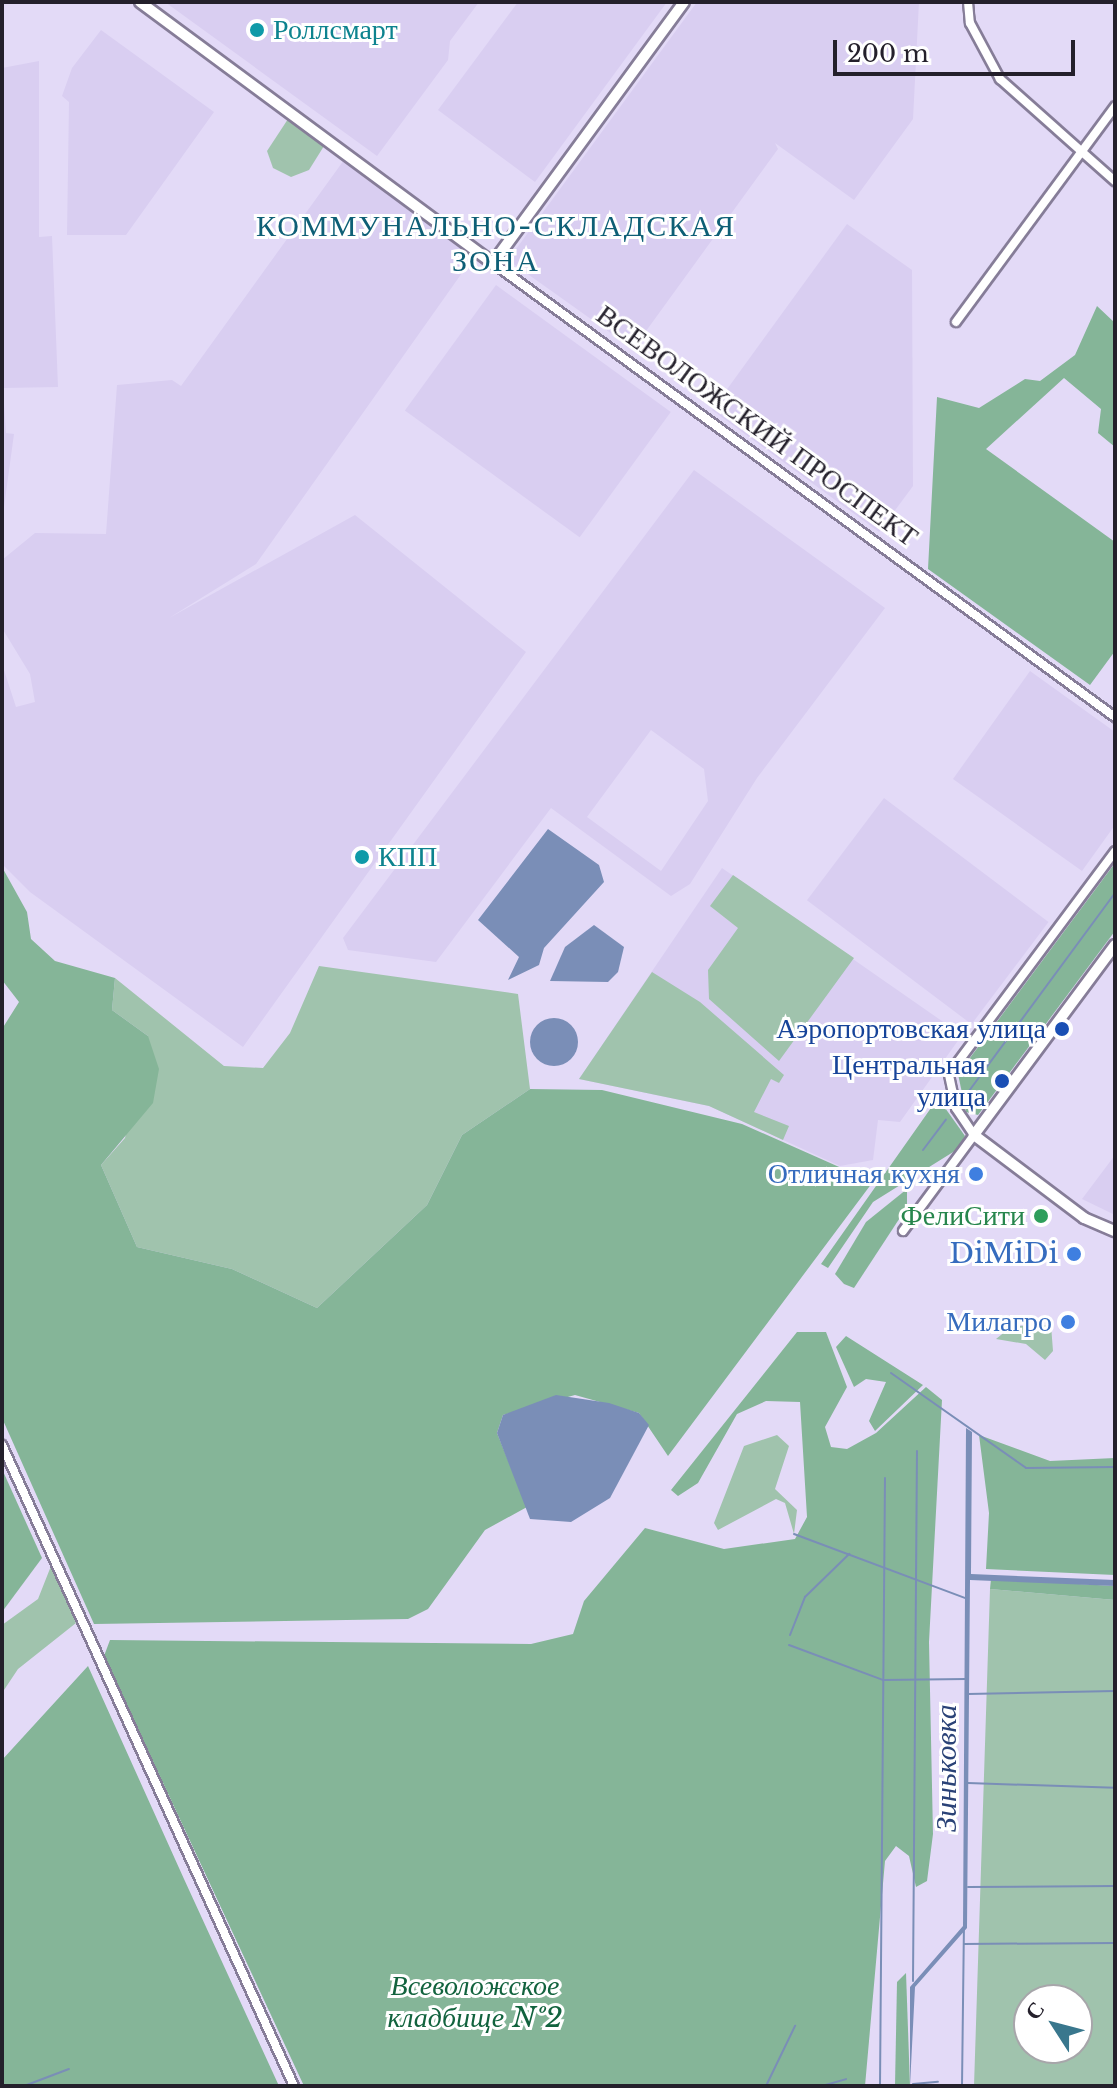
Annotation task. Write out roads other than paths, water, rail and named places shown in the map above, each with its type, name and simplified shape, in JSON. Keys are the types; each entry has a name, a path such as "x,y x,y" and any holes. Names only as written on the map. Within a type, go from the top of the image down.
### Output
{"street":[{"name":"ВСЕВОЛОЖСКИЙ ПРОСПЕКТ","path":"140,2 1115,717"},
{"path":"493,263 684,2"},
{"path":"968,2 970,23 1000,79 1115,181"},
{"path":"956,322 1083,154 1115,106"},
{"path":"1115,851 949,1074 956,1108 974,1135 1084,1218 1115,1231"},
{"path":"903,1231 1115,945"},
{"path":"2,1445 294,2086"}],"water":[{"path":"548,829 599,865 604,882 544,948 539,965 508,980 519,957 478,920"},
{"path":"594,925 624,947 618,972 608,982 550,981 565,947"},
{"path":"554,1018 571,1025 578,1042 571,1059 554,1066 537,1059 530,1042 537,1025"},
{"path":"556,1395 609,1403 639,1413 649,1425 610,1498 571,1522 530,1519 497,1433 503,1415"},
{"path":"966,1428 972,1432 971,1574 1115,1580 1115,1586 970,1580 967,1928 915,1987 910,2086 910,1987 963,1926"}],"waterway":[{"path":"969,1091 1115,893"},
{"path":"923,1150 946,1120"},
{"path":"891,1373 1026,1468 1115,1467"},
{"name":"Зиньковка","path":"913,1981 917,1451"},
{"path":"880,2086 885,1478"},
{"path":"794,1534 965,1598"},
{"path":"790,1635 805,1597 849,1554"},
{"path":"789,1645 883,1680 966,1679"},
{"name":"Зиньковка","path":"968,1694 1115,1691"},
{"name":"Зиньковка","path":"968,1783 1115,1788"},
{"path":"968,1887 1115,1886"},
{"path":"962,2086 964,1930"},
{"path":"964,1944 1115,1943"},
{"path":"766,2086 795,2026"},
{"path":"24,2086 69,2069"},
{"path":"822,2086 846,2079"},
{"path":"913,2084 938,2082"}],"place":[{"name":"Роллсмарт","path":"257,30"},
{"name":"КПП","path":"362,857"},
{"name":"Аэропортовская улица","path":"1062,1029"},
{"name":"Центральная улица","path":"1002,1081"},
{"name":"Отличная кухня","path":"976,1174"},
{"name":"ФелиСити","path":"1041,1216"},
{"name":"DiMiDi","path":"1074,1254"},
{"name":"Милагро","path":"1068,1322"}],"district":[{"name":"КОММУНАЛЬНО-СКЛАДСКАЯ ЗОНА","path":"496,243"}],"park label":[{"name":"Всеволожское кладбище №2","path":"475,2002"}]}
